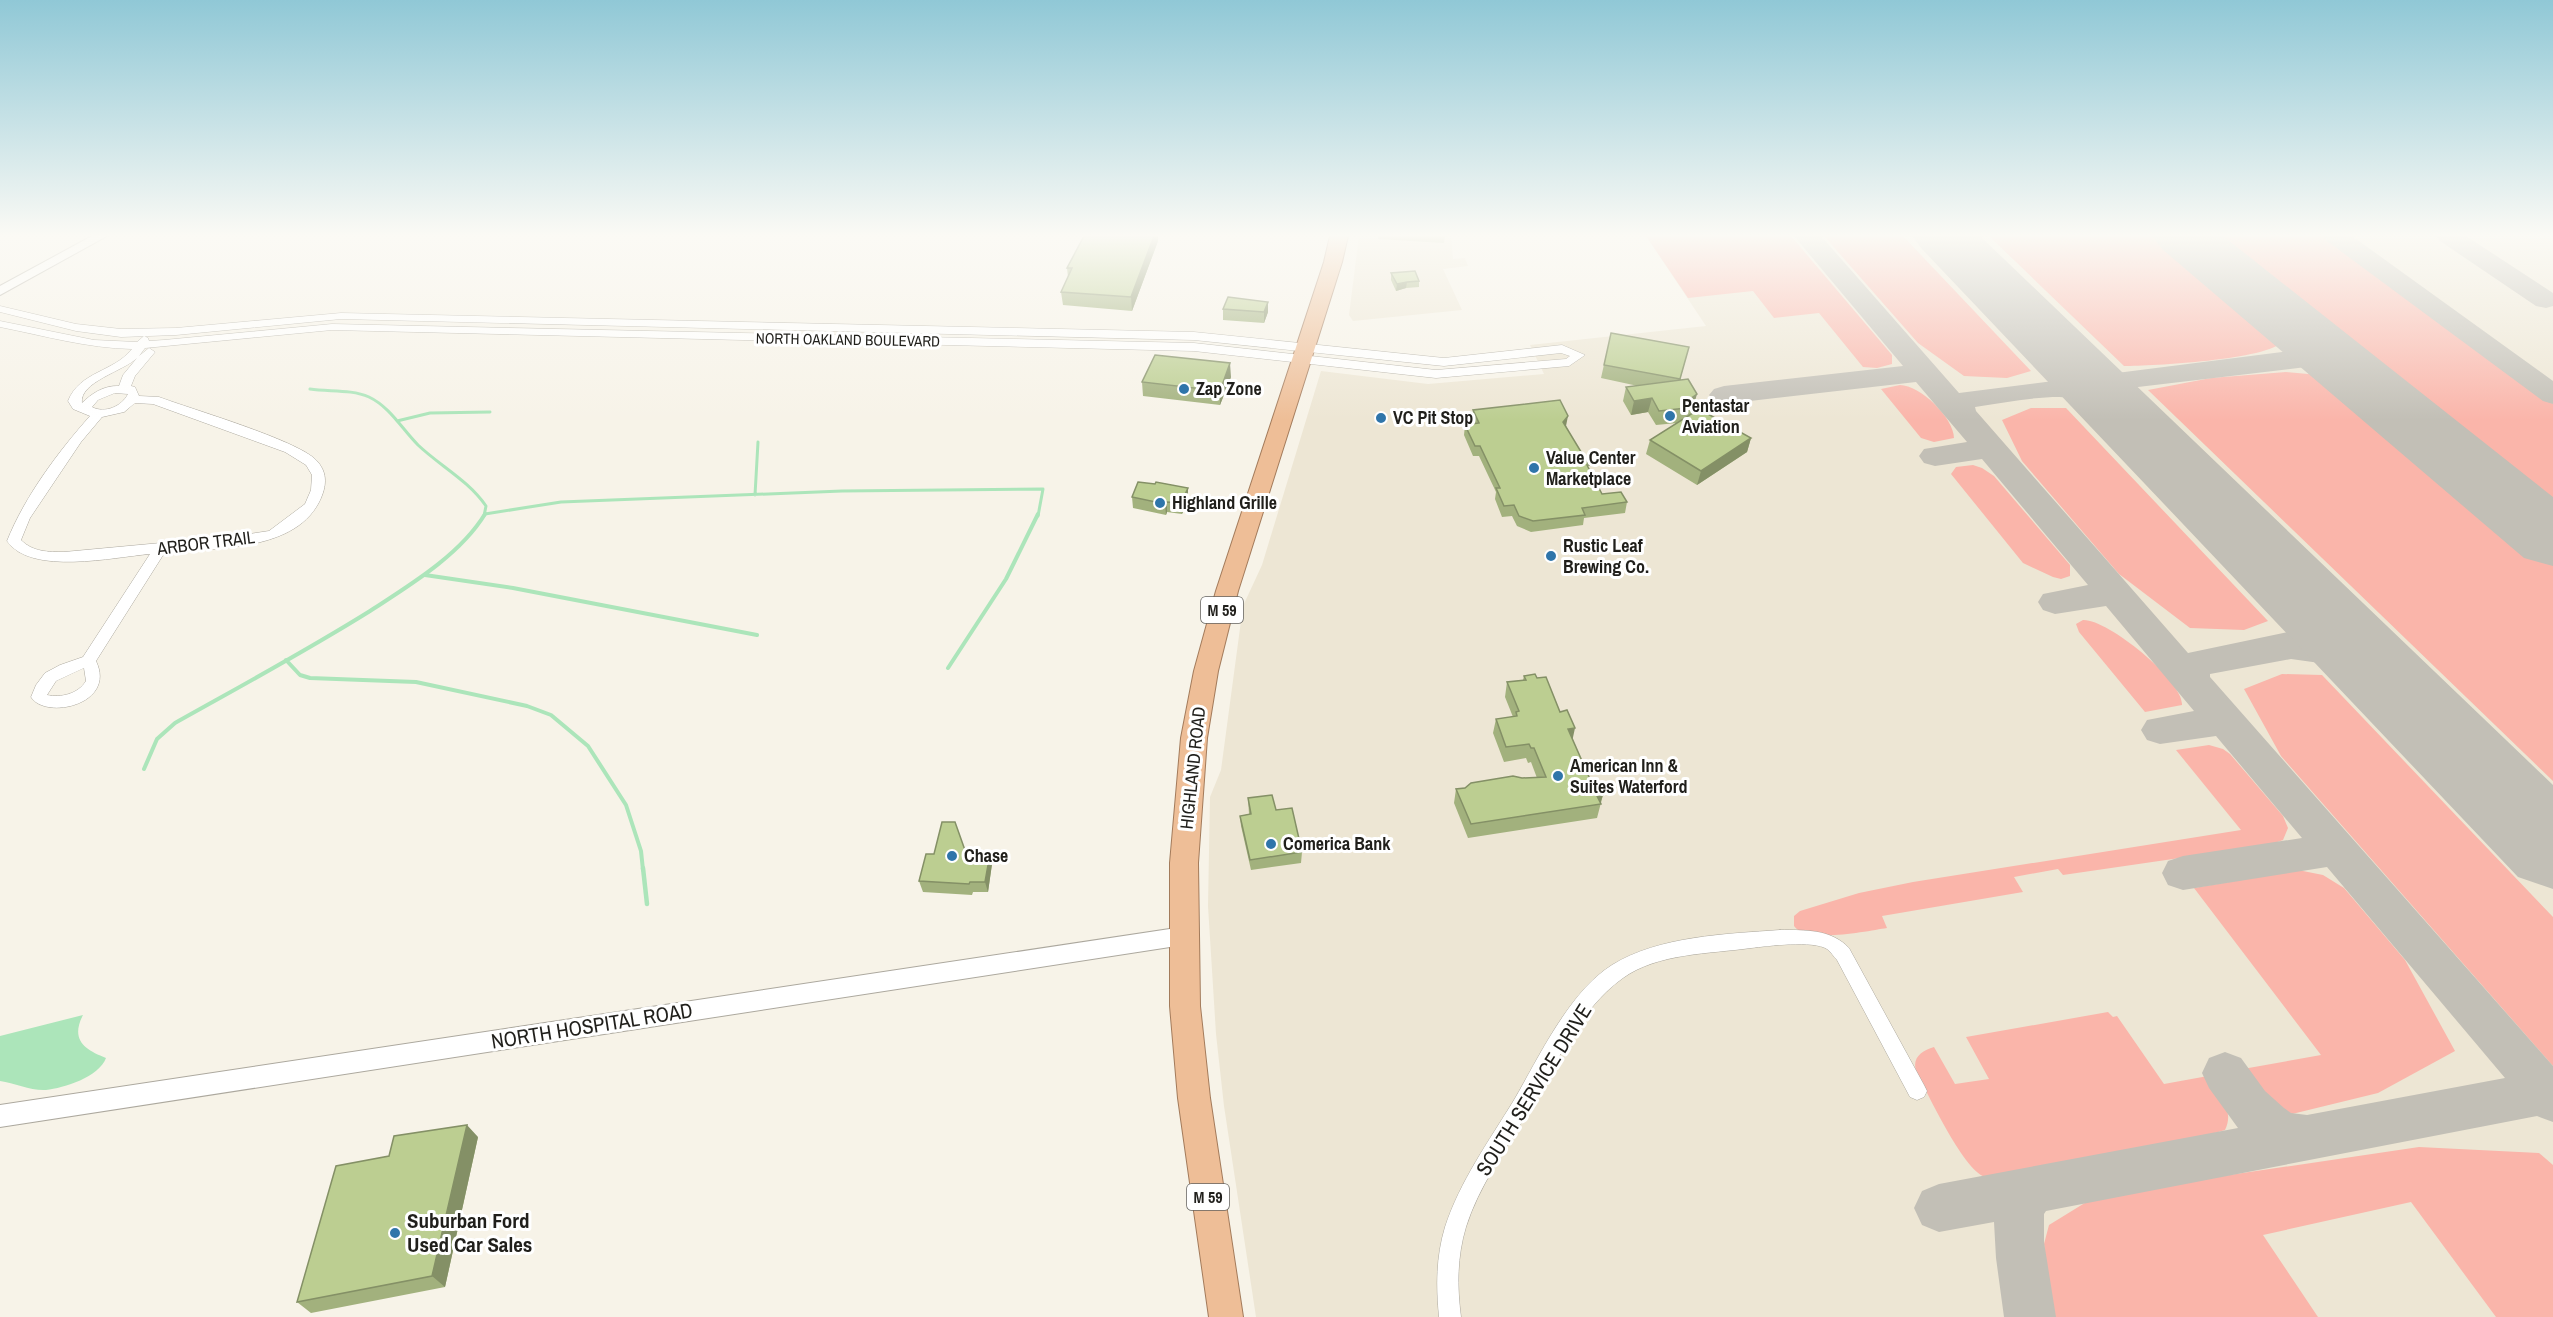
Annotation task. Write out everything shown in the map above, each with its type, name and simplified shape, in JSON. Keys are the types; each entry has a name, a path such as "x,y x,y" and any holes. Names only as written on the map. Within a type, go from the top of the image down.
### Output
{"highway":[{"name":"HIGHLAND ROAD","path":"1226,1317 1194,1098 1185,1006 1184,863 1188,791 1194,738 1204,683 1227,591 1322,297"}],"street":[{"name":"NORTH OAKLAND BOULEVARD","path":"0,309 110,332 152,338 332,327 1185,347 1304,353"},
{"name":"NORTH OAKLAND BOULEVARD","path":"152,338 165,332 303,317 341,316 1182,335 1304,353"},
{"path":"0,324 96,344 141,345"},
{"path":"152,338 129,375 129,394 125,406 112,412 92,411 77,406 74,401 76,393 101,374 127,361 141,345 152,338"},
{"path":"1562,350 1579,355 1569,362 1450,374 1304,353 1444,362 1562,350"},
{"path":"92,411 94,397 114,389 129,394"},
{"name":"ARBOR TRAIL","path":"92,411 23,518 14,541 21,551 40,556 84,556 236,541 273,534 297,519 311,506 318,490 319,475 310,462 282,446 155,400 129,394"},
{"path":"88,661 161,548"},
{"name":"NORTH HOSPITAL ROAD","path":"0,1116 1183,936"},
{"name":"SOUTH SERVICE DRIVE","path":"1450,1317 1447,1288 1451,1245 1465,1203 1561,1038 1600,986 1618,971 1640,961 1692,948 1764,939 1821,939 1834,945 1843,954 1917,1091"}],"shaded area":[{"path":"1351,297 1456,297 1462,310 1353,321 1349,315"},
{"path":"1687,297 2553,297 2553,1317 1256,1317 1224,1106 1216,1034 1208,906 1210,797 1221,770 1243,606 1262,565 1321,371 1428,384 1544,374 1530,345 1706,326"},
{"path":"1758,297 1843,297 1892,355 1892,364 1877,368 1863,367 1819,313 1774,318"},
{"path":"1878,297 1961,297 2031,371 2007,378 1964,376 1918,343"},
{"path":"2053,297 2237,297 2279,332 2283,341 2273,348 2234,357 2208,361 2124,366"},
{"path":"2283,297 2408,297 2553,404 2553,508 2537,500"},
{"path":"2286,372 2319,375 2341,385 2553,563 2553,781 2148,390 2211,378"},
{"path":"1900,385 1908,386 1926,396 1948,421 1954,438 1934,442 1921,438 1881,389"},
{"path":"2031,408 2066,408 2268,621 2244,630 2190,628 2119,574 2022,461 2002,420"},
{"path":"1973,465 1994,476 2070,565 2070,576 2061,579 2053,577 2023,563 1951,474 1956,467"},
{"path":"2083,620 2095,622 2109,629 2143,653 2171,681 2179,694 2182,705 2145,712 2079,632 2076,624"},
{"path":"2282,674 2322,675 2553,917 2553,1066 2281,756 2244,689"},
{"path":"2209,745 2223,749 2230,754 2283,816 2288,828 2283,840 2269,845 2063,875 2058,869 2014,877 2023,892 1882,916 1887,928 1824,935 1801,931 1794,926 1794,916 1800,911 1859,893 1913,882 2241,830 2176,750"},
{"path":"2298,870 2323,875 2344,888 2405,960 2455,1051 2378,1093 2292,1114 2265,1098 2243,1069 2321,1055 2194,888"},
{"path":"2108,1012 2113,1017 2117,1016 2164,1084 2208,1076 2227,1108 2228,1123 2225,1130 2201,1137 1987,1177 1978,1173 1958,1149 1916,1071 1915,1062 1919,1055 1934,1047 1955,1084 1989,1079 1966,1037"},
{"path":"83,1015 78,1031 82,1043 106,1058 96,1071 71,1084 46,1090 0,1081 0,1036"},
{"path":"2419,1147 2539,1153 2553,1165 2553,1317 2496,1317 2411,1202 2263,1235 2318,1317 2052,1317 2044,1244 2049,1225 2088,1201 2216,1177"}],"building":[{"path":"1228,297 1268,302 1264,312 1223,309"},
{"path":"1611,333 1689,347 1680,379 1604,365"},
{"path":"1155,355 1230,363 1220,391 1142,382"},
{"path":"1688,379 1697,394 1686,402 1696,407 1659,411 1652,398 1634,401 1626,387"},
{"name":"Value Center Marketplace","path":"1560,400 1568,416 1563,422 1589,465 1587,465 1602,494 1621,492 1627,502 1582,508 1585,515 1533,521 1519,516 1514,505 1504,506 1496,488 1500,488 1480,446 1475,446 1465,425 1479,423 1473,410"},
{"path":"1699,409 1751,438 1701,471 1650,440"},
{"path":"1138,482 1155,484 1156,482 1188,488 1181,503 1167,502 1165,504 1132,497"},
{"name":"American Inn & Suites Waterford","path":"1535,674 1537,678 1546,677 1560,712 1567,710 1575,728 1568,729 1593,786 1598,785 1603,795 1597,796 1601,804 1471,824 1456,789 1465,788 1471,783 1513,776 1546,777 1534,748 1531,748 1529,744 1506,747 1496,719 1517,716 1516,712 1519,711 1507,682 1526,680 1524,676"},
{"name":"Comerica Bank","path":"1272,795 1276,810 1292,808 1302,852 1250,860 1240,816 1251,814 1248,798"},
{"name":"Chase","path":"942,822 955,822 966,853 990,854 985,882 970,882 969,884 919,881 926,854 934,854"},
{"name":"Suburban Ford Used Car Sales","path":"467,1125 432,1276 297,1302 336,1166 389,1156 394,1136"}],"waterway":[{"path":"310,389 355,393 369,397 390,412 398,421"},
{"path":"398,421 430,413 490,412"},
{"path":"398,421 418,445 479,497 486,506 484,515"},
{"path":"755,494 758,442"},
{"path":"755,494 1043,489 1038,516"},
{"path":"484,515 561,502 755,494"},
{"path":"948,668 1006,579 1038,514"},
{"path":"286,660 370,611 433,568 462,543 484,515"},
{"path":"425,575 513,588 757,635"},
{"path":"144,769 157,739 175,723 286,660"},
{"path":"286,660 300,675 310,678 416,682 527,706 551,715 588,746 626,805 641,851 643,870"},
{"path":"643,868 647,904"}],"taxiway":[{"path":"1860,297 1990,448"},
{"path":"2420,297 2553,395"},
{"path":"2542,297 2546,300"},
{"path":"1961,414 1960,405 1965,400 2306,358 2323,360 2347,369"},
{"path":"1724,395 1924,372"},
{"path":"2065,389 2086,394 2119,411"},
{"path":"1935,456 1990,448"},
{"path":"1990,448 2115,593"},
{"path":"2488,486 2530,510 2553,519"},
{"path":"2055,602 2115,593"},
{"path":"2115,593 2225,720"},
{"path":"2291,646 2309,639 2314,619 2308,601"},
{"path":"2191,680 2192,670 2197,663 2291,646"},
{"path":"2291,646 2338,655 2359,663 2382,676"},
{"path":"2160,730 2225,720"},
{"path":"2225,720 2553,1100"},
{"path":"2183,873 2336,849"},
{"path":"2225,1073 2257,1116 2278,1131 2305,1137"},
{"path":"2038,1189 2546,1092"},
{"path":"1939,1208 2038,1189"},
{"path":"2030,1317 2019,1242 2019,1213 2025,1198 2038,1189"}],"runway":[{"path":"2005,297 2553,848"},
{"path":"2259,297 2553,539"}],"place":[{"name":"Zap Zone","path":"1184,389"},
{"name":"Pentastar Aviation","path":"1670,416"},
{"name":"VC Pit Stop","path":"1381,418"},
{"name":"Value Center Marketplace","path":"1534,468"},
{"name":"Highland Grille","path":"1160,503"},
{"name":"Rustic Leaf Brewing Co.","path":"1551,556"},
{"name":"American Inn & Suites Waterford","path":"1558,776"},
{"name":"Comerica Bank","path":"1271,844"},
{"name":"Chase","path":"952,856"},
{"name":"Suburban Ford Used Car Sales","path":"395,1233"}]}
